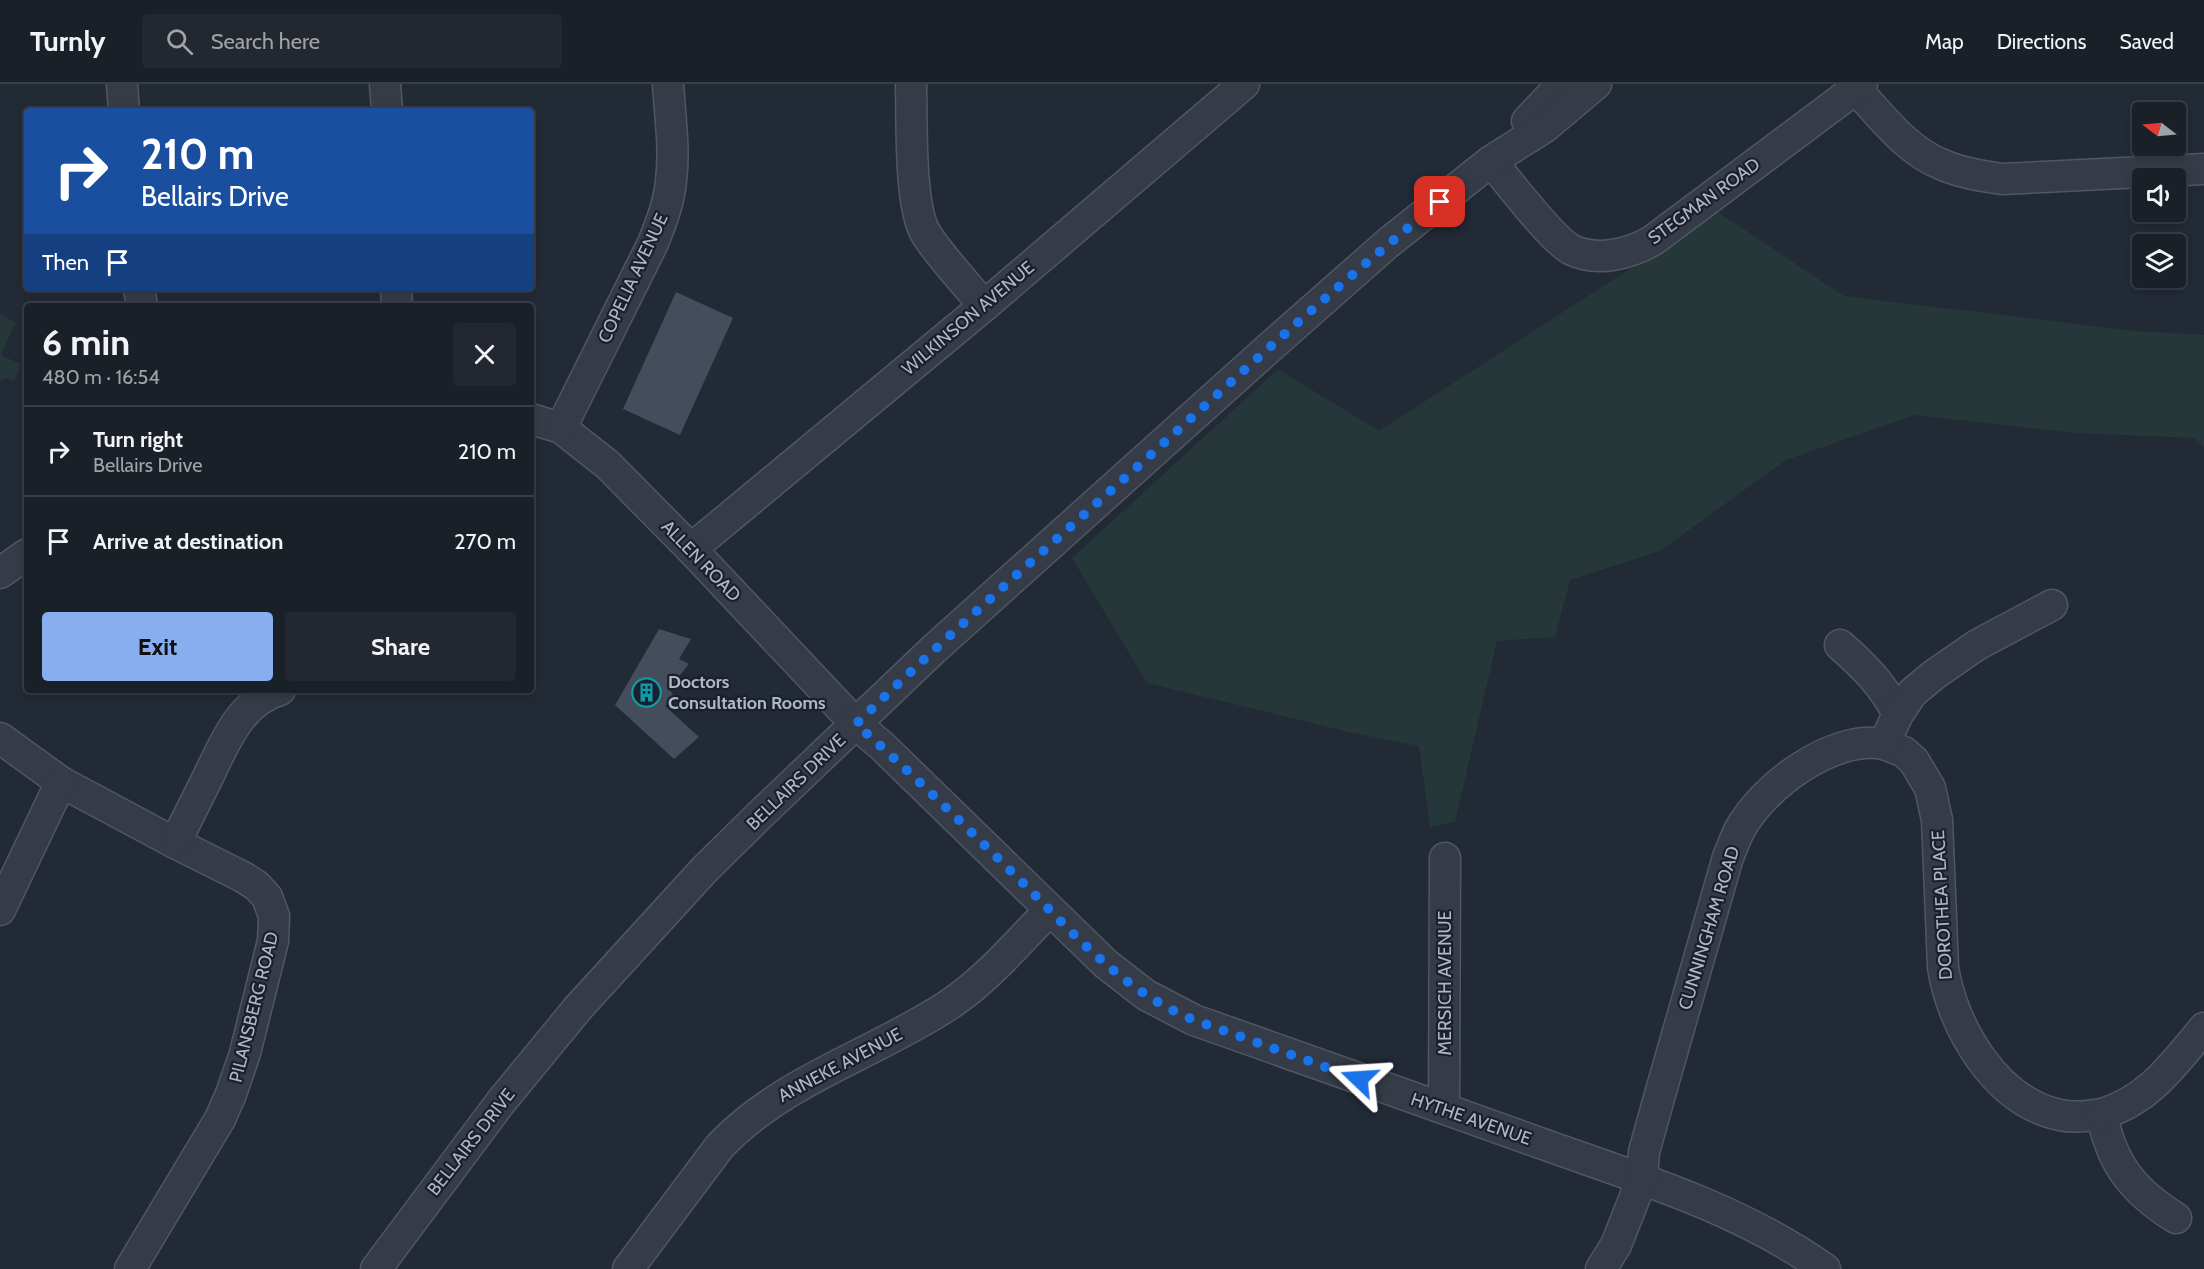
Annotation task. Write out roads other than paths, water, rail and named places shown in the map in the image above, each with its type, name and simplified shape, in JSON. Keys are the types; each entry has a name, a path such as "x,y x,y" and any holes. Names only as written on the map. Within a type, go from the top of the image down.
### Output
{"street":[{"path":"122,84 124,108"},
{"path":"385,84 387,108"},
{"name":"COPELIA AVENUE","path":"561,428 644,260 663,215 672,169 668,84"},
{"path":"910,84 915,200 919,219 926,234 984,306"},
{"name":"WILKINSON AVENUE","path":"691,549 984,306 1244,84"},
{"path":"1491,161 1562,84"},
{"path":"1491,161 1545,127 1596,84"},
{"path":"1859,87 1914,149 1943,165 1975,175 2002,178 2204,169"},
{"name":"STEGMAN ROAD","path":"1491,161 1567,247 1588,255 1623,254 1652,241 1859,87"},
{"name":"BELLAIRS DRIVE","path":"376,1269 500,1103 578,1008 705,869 934,649 1269,348 1389,243 1491,161"},
{"name":"ALLEN ROAD","path":"534,420 561,428 608,465 691,549 856,724"},
{"path":"0,573 24,556"},
{"path":"1884,744 1898,714 1912,693 1977,645 2052,605"},
{"path":"1840,645 1871,672 1898,714"},
{"path":"175,843 227,737 259,699 273,693"},
{"name":"HYTHE AVENUE","path":"856,724 955,816 1106,964 1134,987 1178,1014 1642,1179 1717,1208 1764,1230 1825,1269"},
{"name":"PILANSBERG ROAD","path":"0,738 61,782 243,877 257,886 267,897 272,908 274,932 245,1053 231,1094 220,1119 130,1269"},
{"name":"CUNNINGHAM ROAD","path":"1601,1269 1616,1245 1642,1179 1644,1152 1661,1090 1728,857 1740,830 1759,804 1782,781 1810,762 1840,747 1870,741 1884,744"},
{"name":"DOROTHEA PLACE","path":"1884,744 1904,752 1914,761 1930,788 1937,820 1942,967 1946,987 1957,1019 1976,1053 2005,1085 2032,1105 2060,1115 2075,1117 2102,1114 2118,1109 2144,1095 2204,1028"},
{"path":"0,910 61,782"},
{"name":"MERSICH AVENUE","path":"1443,1108 1445,858"},
{"name":"ANNEKE AVENUE","path":"628,1269 720,1146 737,1129 767,1105 800,1084 949,1005 993,969 1050,910"},
{"path":"2102,1114 2106,1134 2117,1162 2152,1203 2176,1218"}],"place":[{"name":"Doctors Consultation Rooms","path":"647,692"}]}
